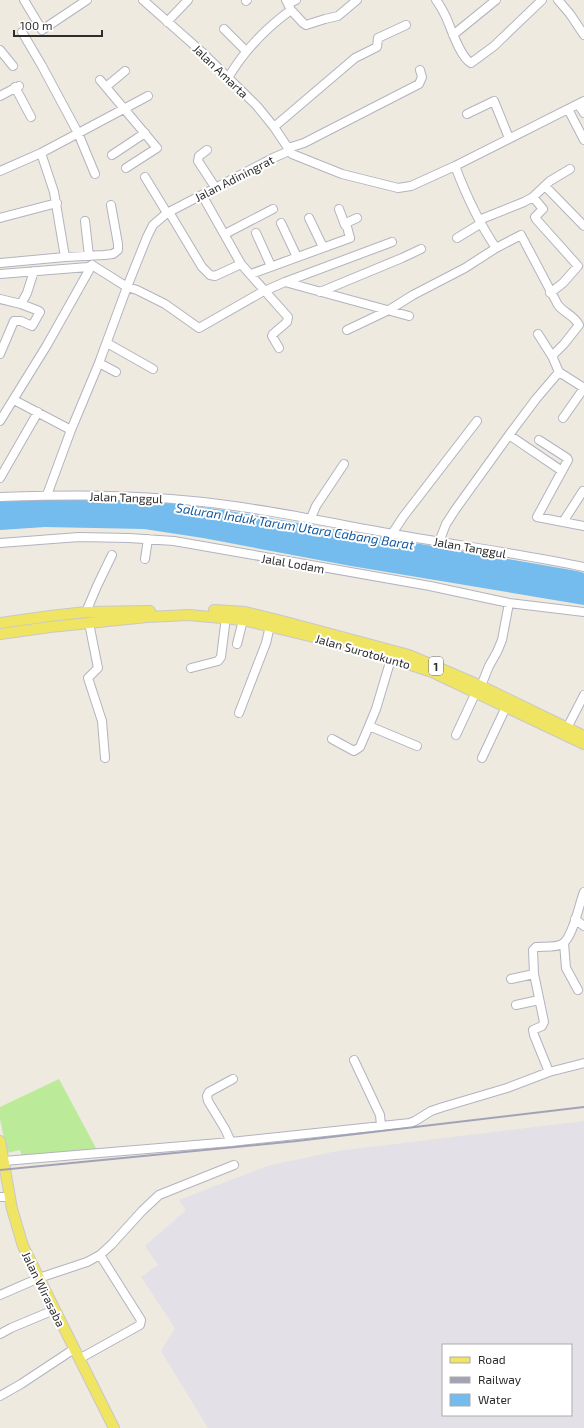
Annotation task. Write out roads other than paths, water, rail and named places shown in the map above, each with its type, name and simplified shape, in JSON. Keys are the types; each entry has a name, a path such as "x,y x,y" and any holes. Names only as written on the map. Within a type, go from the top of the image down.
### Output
{"main road":[{"name":"1","path":"0,623 86,612 188,609 246,612 274,623"},
{"name":"1","path":"0,634 89,623 189,615 226,617 274,623"},
{"name":"Jalan Surotokunto","path":"274,623 361,646 409,655 435,666 491,696 506,706 584,744"},
{"name":"Jalan Surotokunto","path":"361,646 391,659 478,689"},
{"name":"Jalan Surotokunto","path":"491,696 584,736"},
{"name":"Jalan Wirasaba","path":"1,1146 4,1161 5,1197 24,1246 54,1310 114,1428"}],"street":[{"path":"24,0 42,30 87,0"},
{"name":"Jalan Amarta","path":"142,0 193,44 257,106 289,149"},
{"path":"167,22 188,0"},
{"path":"228,78 246,51 273,25 288,5 296,0"},
{"path":"288,5 306,25 322,19 338,16 357,0"},
{"path":"436,0 446,16 453,36 469,63 473,63 494,46 542,0"},
{"path":"453,36 496,0"},
{"path":"558,0 570,14 584,35"},
{"path":"274,127 355,58 377,47 378,38 406,25"},
{"path":"224,29 246,51"},
{"path":"22,32 78,133 95,174"},
{"path":"1,53 13,66"},
{"path":"289,149 304,143 419,84 422,77 420,70"},
{"path":"107,86 125,71"},
{"path":"100,80 107,86 157,149 126,168"},
{"path":"0,96 18,86 31,117"},
{"path":"0,171 41,153 148,96"},
{"path":"468,114 494,101 509,138"},
{"path":"581,103 584,113"},
{"name":"Jalan Adiningrat","path":"47,495 71,430 100,363 127,287 150,230 168,212 289,149 295,156 342,174 398,188 411,186 455,166 581,103"},
{"path":"568,109 584,140"},
{"path":"112,155 145,133"},
{"path":"207,150 199,156 198,161 215,187"},
{"path":"41,153 57,203 65,256"},
{"path":"455,166 464,191 480,222 496,248"},
{"path":"456,238 480,222 533,197 550,181 570,169"},
{"path":"145,177 202,267 210,275 216,276 240,264"},
{"path":"545,186 584,226"},
{"path":"202,194 240,264 251,274 289,319 288,322 272,336 279,348"},
{"path":"533,197 543,208 535,217 536,219 578,266 563,283 550,293"},
{"path":"0,218 57,203"},
{"path":"0,263 65,256 113,254 118,250 118,244 112,205"},
{"path":"225,234 273,208"},
{"path":"251,274 350,238 339,209"},
{"path":"309,218 323,248"},
{"path":"345,225 347,222 358,218"},
{"path":"85,221 90,256"},
{"path":"281,223 297,257"},
{"path":"256,233 271,266"},
{"path":"346,330 389,310 413,295 465,268 496,248 521,236 550,293 561,309 581,322 552,356"},
{"path":"0,274 92,266 127,287 137,290 165,304 199,328 265,290 392,242"},
{"path":"320,292 392,263 421,249"},
{"path":"0,421 48,345 92,266"},
{"path":"21,304 27,293 34,271"},
{"path":"285,282 409,316"},
{"path":"0,299 21,304 39,310 40,312 32,326 21,321 14,321 0,354"},
{"path":"538,334 552,356 559,372 584,388 563,418"},
{"path":"107,343 153,369"},
{"path":"100,363 116,372"},
{"path":"439,542 446,524 455,510 508,435 559,372"},
{"path":"14,400 71,430"},
{"path":"0,478 38,412"},
{"path":"392,534 403,517 477,421"},
{"path":"508,435 562,471"},
{"path":"539,440 568,458 568,460 537,517 584,526"},
{"path":"311,518 316,506 344,464"},
{"path":"563,522 583,491"},
{"name":"Jalan Tanggul","path":"0,497 47,495 154,497 187,500 311,518 392,534 584,565"},
{"name":"Jalal Lodam","path":"0,543 79,537 174,541 430,586 509,603 584,612"},
{"path":"145,559 148,539"},
{"path":"86,612 112,555"},
{"path":"456,735 502,640 509,603"},
{"path":"191,668 218,661 221,657 226,617"},
{"path":"237,644 244,620"},
{"path":"89,623 98,668 88,678 102,721 105,758"},
{"path":"239,713 274,623"},
{"path":"332,739 350,749 356,750 360,747 376,709 391,659"},
{"path":"567,728 584,695"},
{"path":"482,758 506,706"},
{"path":"369,726 417,746"},
{"path":"549,1072 533,1030 542,1026 544,1022 534,974 533,950 535,947 559,945 564,943 573,929 584,892"},
{"path":"575,919 584,926"},
{"path":"564,943 566,968 578,990"},
{"path":"511,979 534,974"},
{"path":"516,1005 539,1000"},
{"path":"354,1060 380,1115 381,1126"},
{"path":"4,1161 231,1142 415,1121 443,1107 507,1088 549,1072 584,1063"},
{"path":"231,1142 208,1101 207,1096 209,1092 233,1079"},
{"path":"0,1295 39,1278 87,1262 100,1255 142,1211 159,1196 234,1165"},
{"path":"0,1396 76,1354 140,1325 142,1322 141,1320 100,1255"},
{"path":"0,1334 54,1310"}],"water":[{"name":"Saluran Induk Tarum Utara Cabang Barat","path":"47,498 155,501 223,510 577,571 584,573 584,605 351,566 203,538 144,529 45,527 0,530 0,500"}],"railway":[{"path":"0,1170 297,1141 584,1107"}]}
